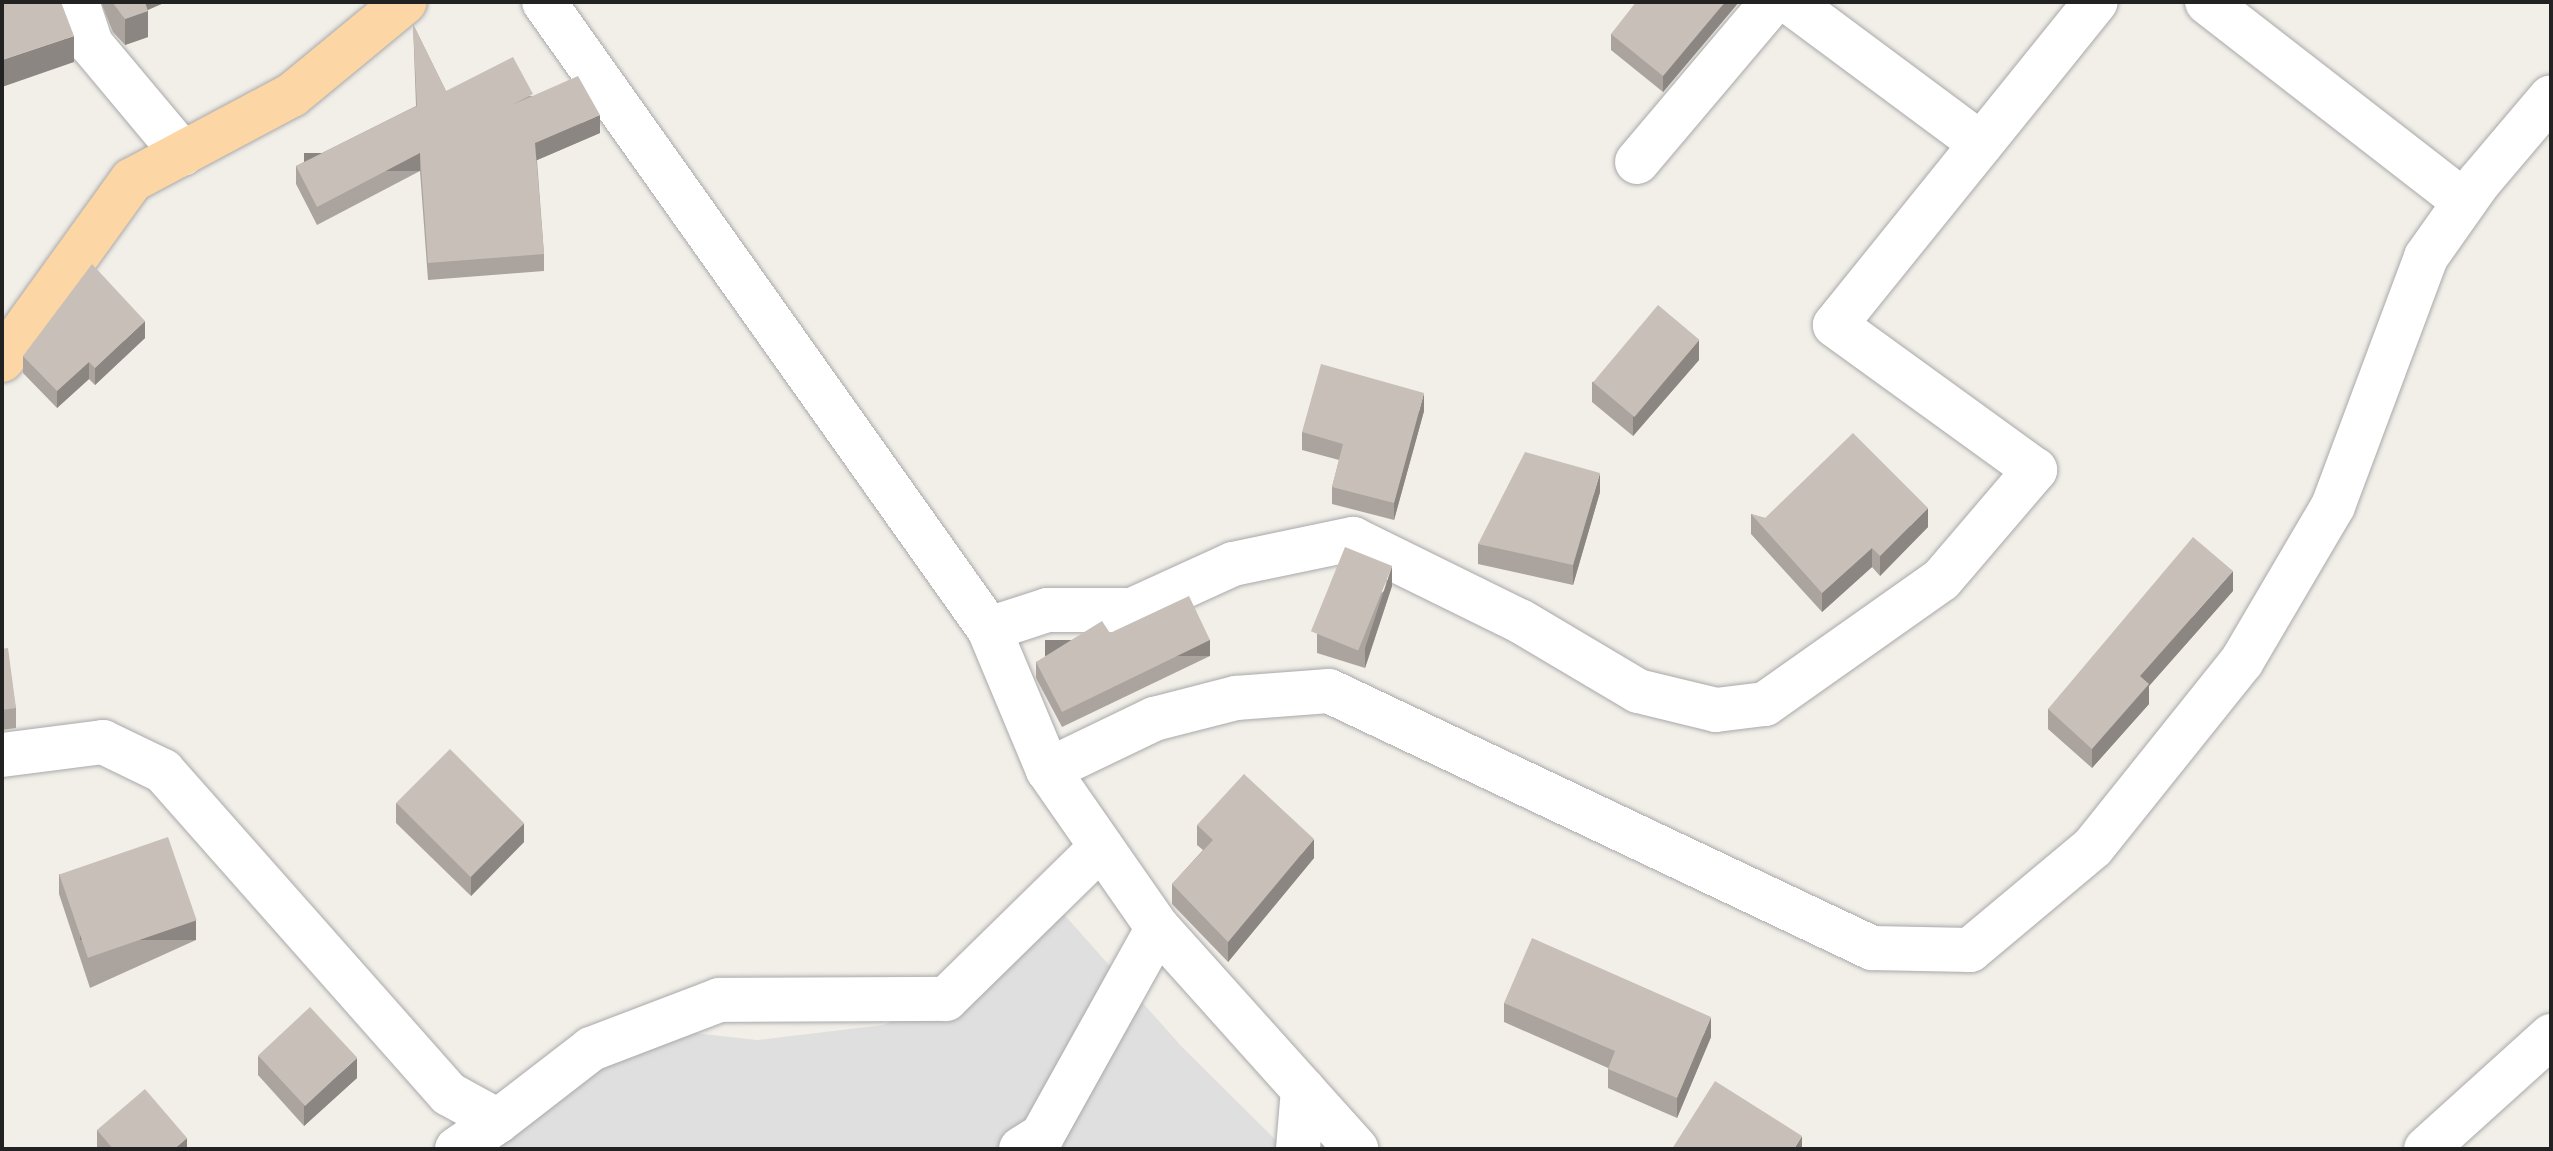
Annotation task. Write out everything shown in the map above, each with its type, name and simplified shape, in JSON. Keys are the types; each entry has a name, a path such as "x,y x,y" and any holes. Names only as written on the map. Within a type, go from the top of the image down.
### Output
{"main road":[{"path":"2,360 132,180 292,95 405,2"}],"street":[{"path":"77,2 91,44 183,154"},
{"path":"1637,162 1772,2"},
{"path":"1790,2 1981,144"},
{"path":"989,629 1047,610 1132,610 1233,564 1353,539 1520,621 1638,691 1716,710 1765,704 1941,580 2035,470 1835,325 2096,2"},
{"path":"2207,2 2465,202"},
{"path":"565,9 989,629 1048,770 1101,847 1158,928 1356,1149"},
{"path":"1048,770 1154,719 1236,698 1329,691 1872,948 1970,950 2093,847 2242,661 2333,506 2426,257 2465,202 2551,97"},
{"path":"2,755 103,742 163,771 449,1094 498,1121"},
{"path":"457,1149 591,1049 719,1000 946,999 1101,847"},
{"path":"1021,1149 1042,1136 1158,928"},
{"path":"2426,1149 2551,1036"},
{"path":"1298,1149 1303,1089"}],"shaded area":[{"path":"1037,884 1182,1047 1285,1149 461,1149 623,1025 757,1040 883,1025 965,991"}],"building":[{"path":"2,2 61,2 74,36 2,60"},
{"path":"112,2 145,2 148,11 125,19"},
{"path":"1636,2 1725,2 1663,76 1611,34"},
{"path":"413,24 446,91 513,57 533,94 512,105 578,76 600,115 535,143 544,254 428,263 420,153 317,207 296,166 417,106"},
{"path":"92,264 145,321 95,368 89,362 57,391 23,356"},
{"path":"1658,305 1699,340 1634,417 1593,382"},
{"path":"1321,364 1424,393 1394,503 1332,487 1343,444 1302,432"},
{"path":"1853,433 1928,508 1880,556 1872,548 1822,593 1751,514 1765,518"},
{"path":"1525,452 1600,473 1573,565 1478,544"},
{"path":"2193,537 2233,571 2140,676 2149,684 2092,749 2048,709"},
{"path":"1345,547 1392,566 1358,650 1311,631"},
{"path":"1189,596 1210,640 1062,712 1036,662 1102,621 1110,633"},
{"path":"8,648 16,708 2,710 2,649"},
{"path":"450,749 524,823 471,877 396,803"},
{"path":"1244,774 1314,839 1228,942 1172,884 1213,840 1197,825"},
{"path":"168,837 197,920 88,958 59,874"},
{"path":"1532,938 1711,1017 1677,1098 1608,1069 1615,1051 1504,1003"},
{"path":"310,1007 357,1057 305,1106 258,1055"},
{"path":"1715,1081 1802,1136 1794,1149 1672,1149"},
{"path":"145,1089 187,1138 174,1149 113,1149 97,1130"}]}
